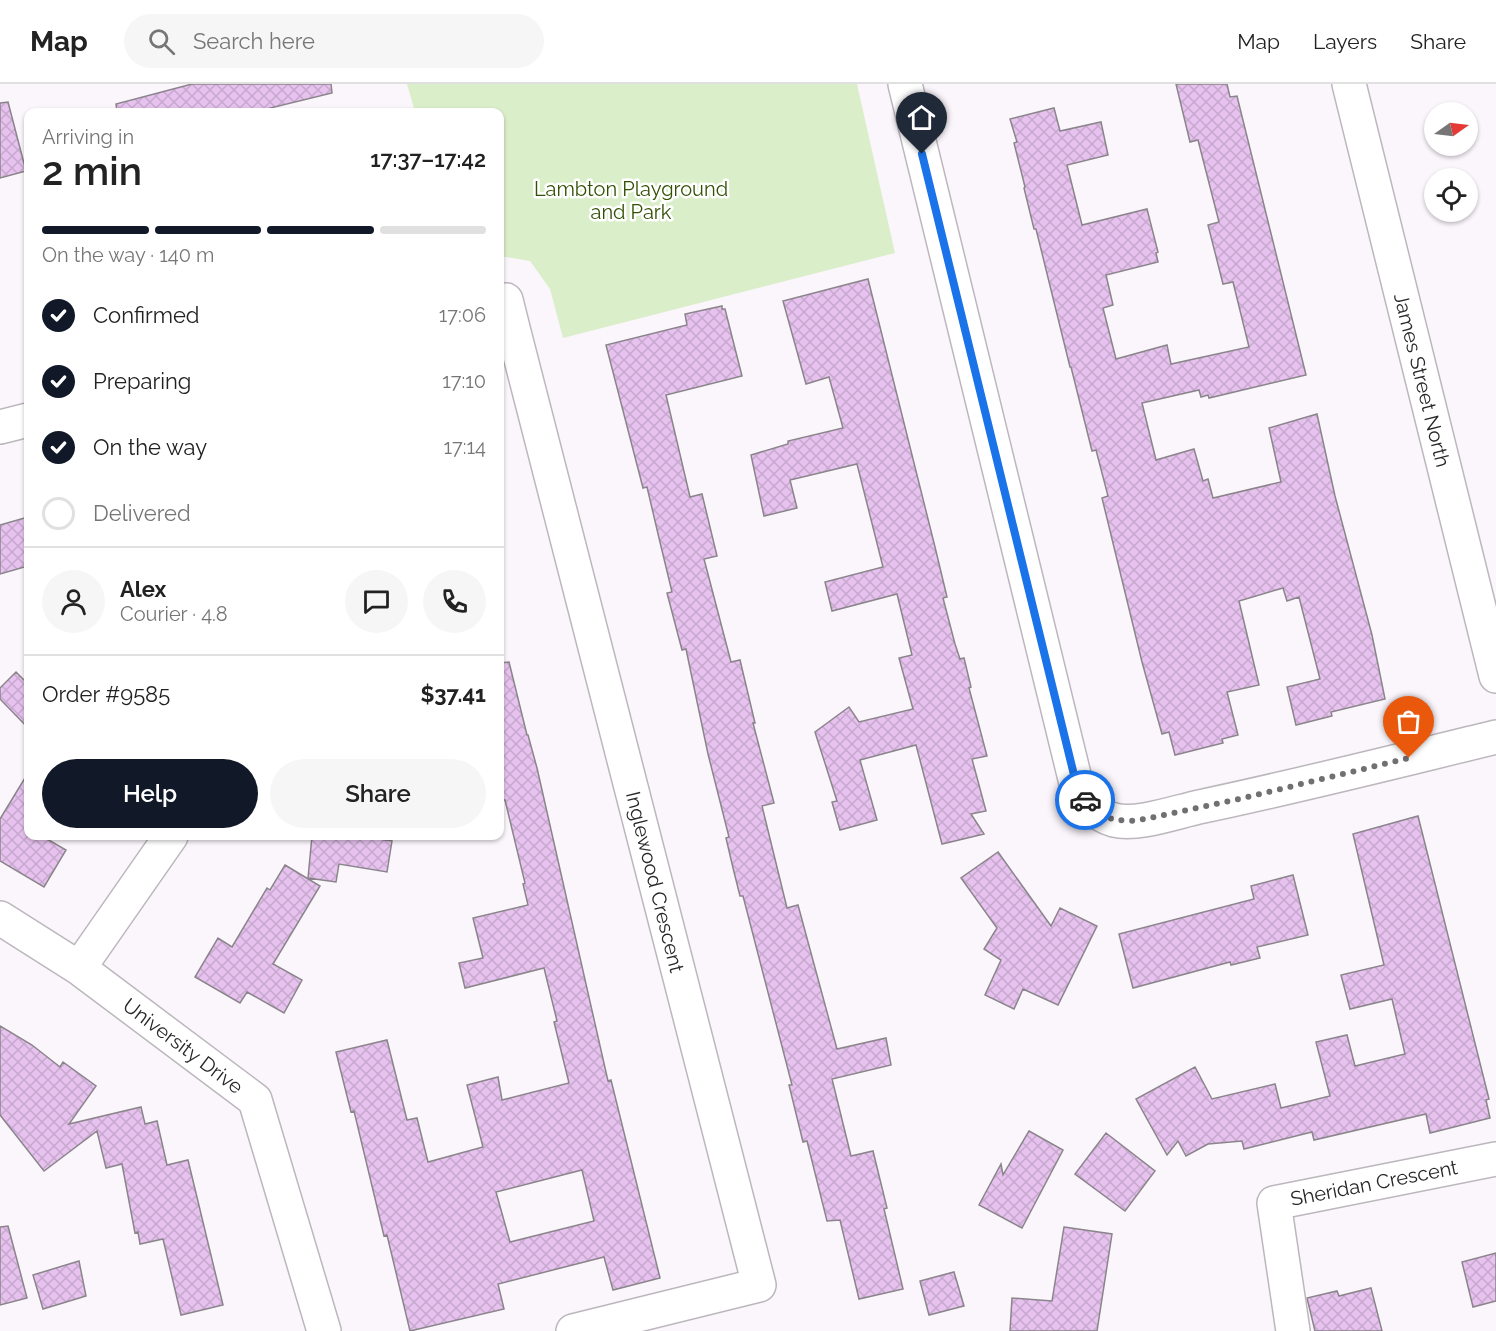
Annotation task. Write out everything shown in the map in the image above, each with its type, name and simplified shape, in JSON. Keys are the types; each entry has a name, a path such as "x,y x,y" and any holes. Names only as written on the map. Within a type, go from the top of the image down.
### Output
{"street":[{"name":"James Street North","path":"1349,84 1496,676"},
{"path":"909,85 1076,783 1084,799 1094,810 1114,820 1135,821 1235,800 1496,737"},
{"name":"Inglewood Crescent","path":"504,301 506,300 759,1285 573,1331"},
{"path":"0,427 24,421"},
{"path":"79,968 168,840"},
{"name":"University Drive","path":"0,918 79,968 255,1100 324,1331"},
{"name":"Sheridan Crescent","path":"1293,1331 1274,1203 1496,1159"}],"green space":[{"name":"Lambton Playground and Park","path":"407,84 857,84 895,253 563,338 550,289 530,261 504,257 504,108 414,108"}],"building":[{"path":"192,84 331,84 332,93 270,108 116,108 116,104"},
{"path":"1176,84 1227,84 1230,97 1237,96 1306,375 1209,398 1208,395 1201,397 1199,390 1142,403 1156,460 1194,449 1203,481 1208,479 1213,498 1281,482 1269,428 1317,414 1335,496 1372,635 1385,699 1331,712 1332,716 1296,725 1287,687 1320,679 1299,597 1287,601 1283,588 1239,601 1259,685 1227,692 1238,735 1222,739 1223,743 1175,755 1169,732 1162,734 1142,662 1102,498 1108,496 1096,450 1092,451 1036,229 1034,229 1014,143 1017,142 1010,119 1054,108 1060,131 1101,122 1108,155 1067,165 1082,225 1147,209 1158,252 1156,253 1158,262 1106,275 1113,305 1103,308 1116,359 1167,345 1171,364 1249,347 1233,282 1223,284 1208,225 1219,222 1198,140 1190,142"},
{"path":"8,102 24,163 24,172 0,178 0,103"},
{"path":"868,279 947,597 943,598 960,659 964,658 971,687 969,688 987,756 972,759 986,811 971,814 984,834 942,844 916,745 860,760 877,820 840,830 832,802 837,801 815,732 849,707 859,722 913,709 899,658 912,655 897,594 832,611 825,582 883,567 857,464 790,480 797,508 764,516 751,455 788,444 788,441 843,428 829,377 806,384 783,301"},
{"path":"722,306 722,309 725,309 742,376 666,395 690,497 702,494 717,556 704,559 731,662 740,660 755,723 753,723 774,803 762,806 787,908 798,905 837,1049 886,1038 891,1065 832,1079 851,1156 873,1151 903,1289 859,1299 840,1220 827,1221 807,1141 803,1142 789,1085 792,1085 743,896 740,896 733,868 726,838 729,837 708,754 686,649 682,650 667,593 672,592 647,487 643,488 606,345 687,325 685,314"},
{"path":"24,518 24,567 0,574 0,525"},
{"path":"509,662 537,768 608,1081 611,1080 660,1278 613,1290 604,1257 498,1284 504,1309 410,1331 387,1235 384,1236 354,1111 351,1112 336,1052 387,1040 407,1120 417,1118 428,1162 483,1147 467,1085 498,1077 502,1100 569,1083 544,968 465,988 459,963 483,958 473,918 528,905 505,800 504,663","holes":["582,1170 594,1221 510,1242 496,1192"]},
{"path":"16,672 24,680 24,724 0,699 0,688"},
{"path":"24,780 24,840 49,840 66,850 44,887 0,861 0,819"},
{"path":"1418,816 1489,1099 1486,1100 1490,1118 1430,1133 1426,1114 1314,1140 1312,1132 1244,1149 1242,1141 1208,1144 1186,1156 1178,1141 1167,1155 1136,1099 1195,1067 1212,1099 1275,1084 1281,1108 1330,1096 1316,1042 1347,1035 1355,1066 1405,1054 1392,999 1350,1009 1341,975 1384,965 1353,834"},
{"path":"312,840 392,841 387,872 339,864 336,882 308,878"},
{"path":"998,852 1051,926 1060,908 1097,926 1058,1005 1023,989 1014,1009 985,995 1001,960 984,949 997,928 961,878"},
{"path":"285,865 320,886 273,964 302,980 284,1013 247,992 240,1003 195,977 218,938 232,947 267,888 270,890"},
{"path":"1293,875 1308,935 1257,947 1260,958 1231,965 1230,962 1133,988 1119,934 1254,899 1251,886"},
{"path":"0,1026 32,1045 60,1067 63,1062 96,1086 69,1124 141,1107 145,1124 157,1121 167,1165 188,1160 223,1305 181,1315 163,1239 140,1244 138,1232 135,1233 122,1164 106,1168 97,1131 44,1171 0,1115"},
{"path":"1029,1131 1063,1150 1022,1228 979,1205 1001,1164 1003,1175"},
{"path":"1106,1133 1155,1171 1125,1211 1075,1174"},
{"path":"8,1226 27,1298 0,1305 0,1227"},
{"path":"1064,1227 1112,1234 1097,1331 1010,1331 1012,1298 1052,1301"},
{"path":"1496,1253 1496,1301 1473,1307 1462,1262"},
{"path":"79,1261 86,1296 43,1309 33,1275"},
{"path":"954,1272 964,1306 929,1315 920,1281"},
{"path":"1371,1288 1382,1331 1315,1331 1307,1298 1337,1291 1339,1296"}],"way so far":[{"path":"1085,800 1094,810 1114,820 1135,821 1235,800 1409,758"}],"route":[{"path":"922,154 1076,783 1085,800"}]}
